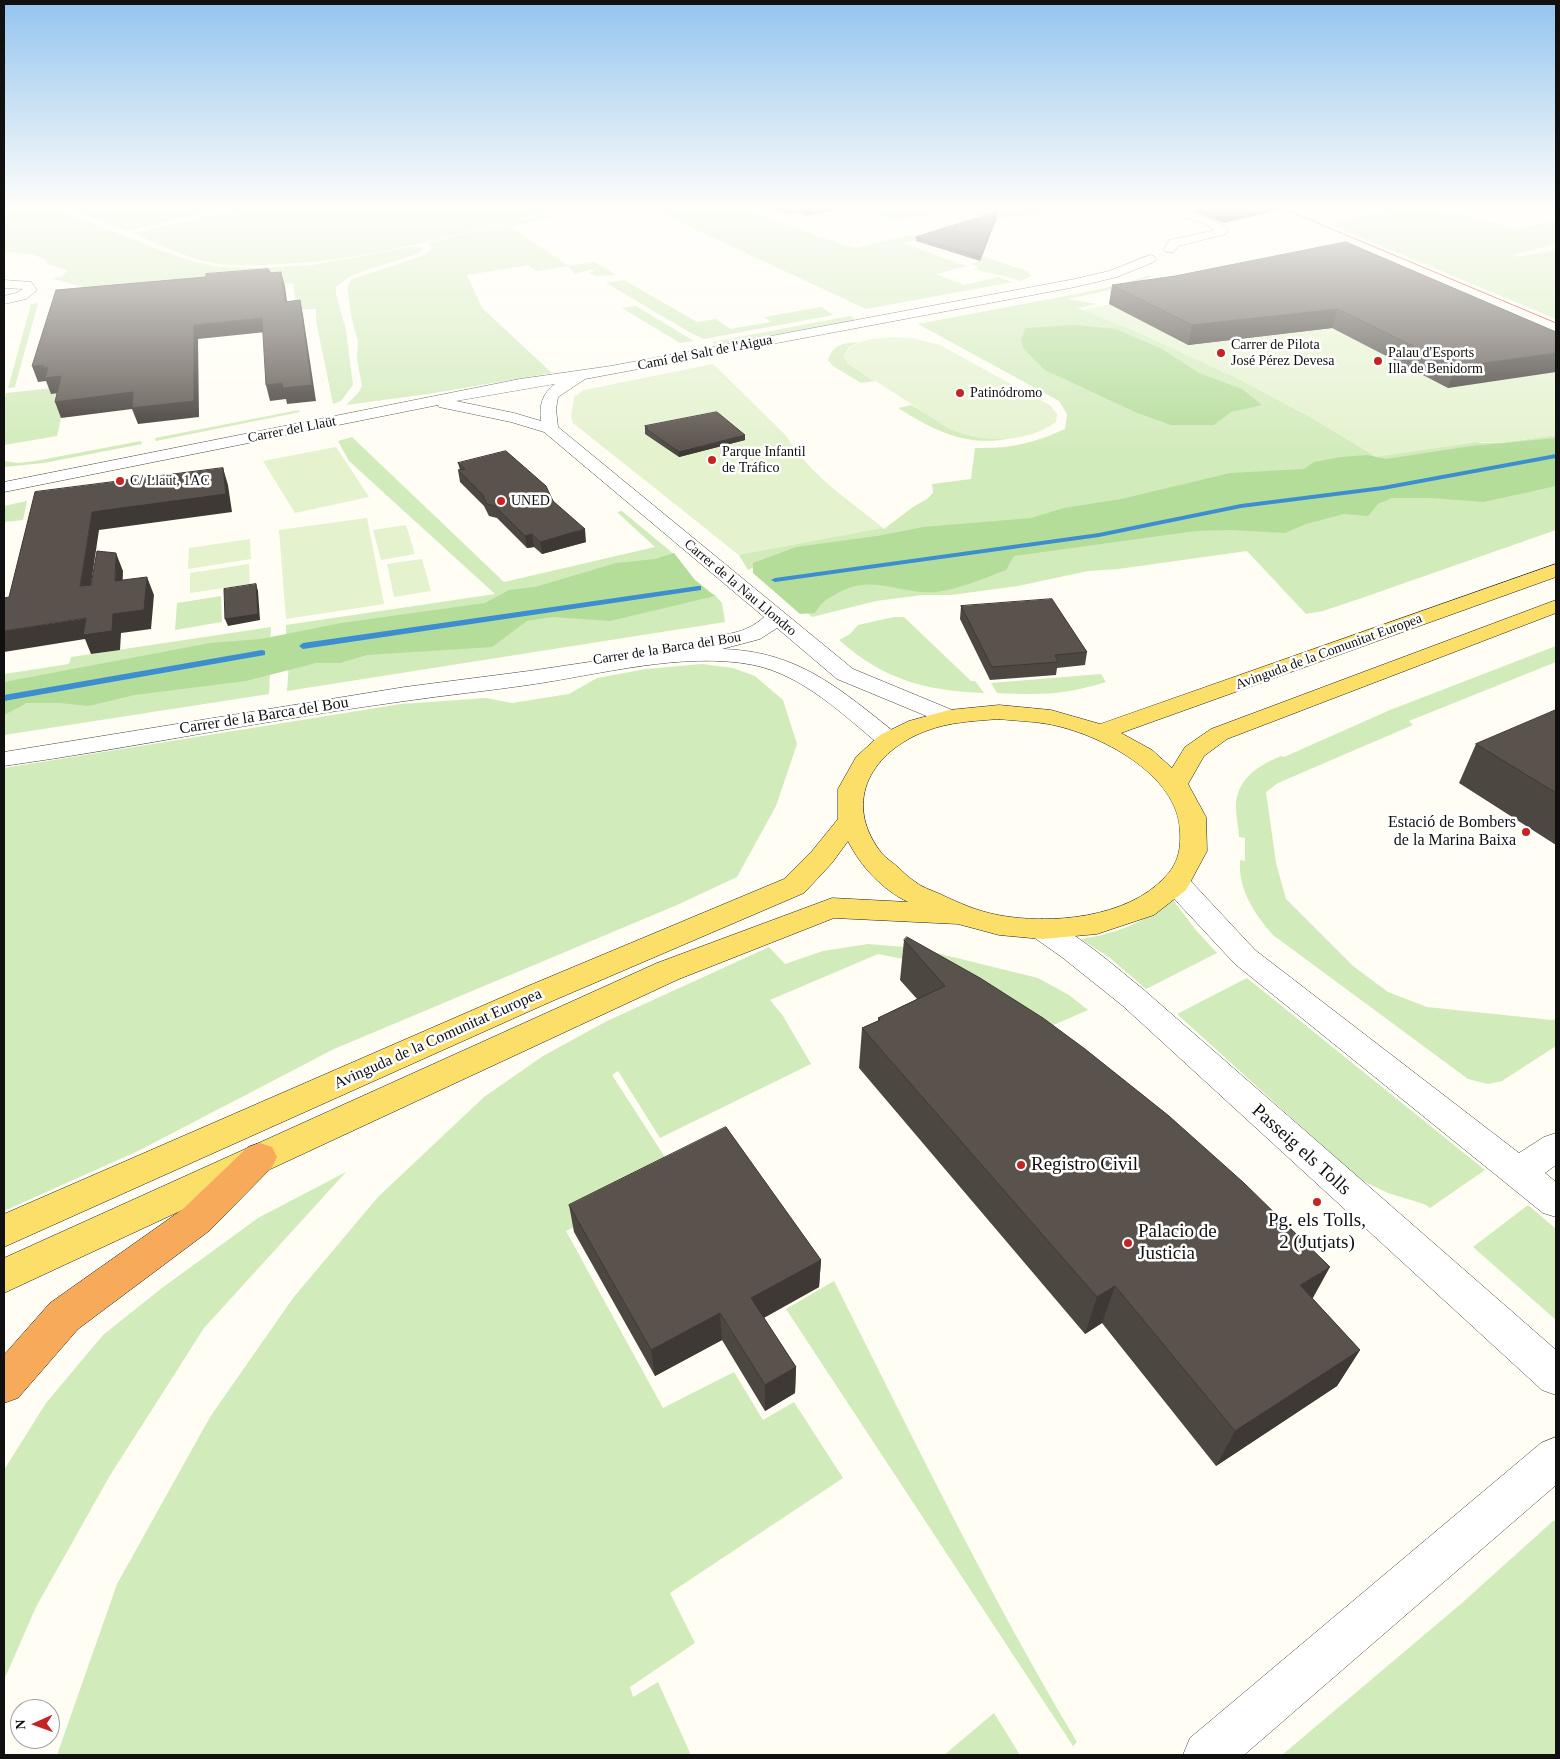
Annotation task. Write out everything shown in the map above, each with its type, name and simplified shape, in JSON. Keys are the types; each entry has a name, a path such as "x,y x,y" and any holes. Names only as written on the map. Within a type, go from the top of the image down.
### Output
{"highway":[{"path":"4,1384 64,1316 196,1220 260,1157"}],"main road":[{"name":"Avinguda de la Comunitat Europea","path":"1101,732 1556,570"},
{"path":"1175,784 1194,752 1219,734 1556,606"},
{"path":"1008,713 1051,717 1101,732 1143,755 1175,784 1193,817 1194,851 1176,883 1144,908 1097,924 1042,929 999,925 958,914 905,889 869,856 851,820 851,790 865,762 889,740 917,726 949,717 1008,713"},
{"name":"Avinguda de la Comunitat Europea","path":"4,1231 539,994 794,886 822,857 851,820"},
{"path":"4,1276 668,971 832,908 958,914"}],"street":[{"path":"4,300 22,296 30,290 28,288"},
{"name":"Camí del Salt de l'Aigua","path":"581,376 1047,288"},
{"name":"Carrer del Llaüt","path":"4,487 408,408 425,402 520,384 581,376"},
{"path":"550,429 547,410 551,396 558,387 581,376"},
{"name":"Carrer de la Nau Llondro","path":"408,408 446,404 514,418 550,429 845,674 949,717"},
{"name":"Carrer de la Barca del Bou","path":"525,679 547,668 743,638 764,630 776,618"},
{"name":"Carrer de la Barca del Bou","path":"4,759 405,694 525,679 676,656 714,654 747,657 784,667 822,686 889,740"},
{"path":"1176,883 1245,957 1556,1202"},
{"name":"Passeig els Tolls","path":"1042,929 1078,953 1148,1011 1363,1206 1439,1270 1556,1376"},
{"path":"1519,1172 1556,1147"},
{"path":"1207,1755 1556,1458"}],"green space":[{"path":"87,288 247,288 230,290 102,292"},
{"path":"294,288 336,288 336,295 346,330 353,385 341,401 333,404 316,321 316,309 297,310"},
{"path":"347,288 473,288 482,308 552,373 428,394 346,405 362,386 357,359 358,341 352,320"},
{"path":"615,288 638,288 697,322 716,319 730,329 771,322 764,317 821,307 834,315 704,339"},
{"path":"821,288 980,288 866,309"},
{"path":"1104,288 1118,288 1068,299 1097,304 1078,308 1138,332 1237,378 1303,413 1483,443 1500,443 1556,435 1556,441 772,558 748,570 739,555 658,490 825,483 809,466 844,498 884,529 927,499 933,493 932,484 971,479 975,448 1022,444 1065,429 1067,414 1059,401 918,324"},
{"path":"1482,288 1556,288 1556,319"},
{"name":"Palau d'Esports Illa de Benidorm","path":"1147,297 1556,344 1556,435 1500,443 1478,442 1376,457 1303,413 1237,378 1138,332 1082,310"},
{"path":"38,303 15,387 8,388 31,304"},
{"path":"636,306 694,341 680,343 622,308"},
{"path":"850,316 855,319 717,345 712,342"},
{"path":"1076,325 1116,329 1162,349 1199,373 1242,389 1262,405 1231,412 1214,425 1171,425 1135,412 1045,370 1023,348 1021,339 1026,328"},
{"name":"Patinódromo","path":"912,338 940,345 1051,406 1057,414 1056,422 1032,434 1004,439 976,437 950,429 847,363 844,355 853,346 872,339"},
{"path":"859,342 849,347 844,355 847,363 875,381 861,383 833,366 828,360 833,351 840,345"},
{"path":"713,364 786,436 804,461"},
{"name":"Parque Infantil de Tráfico","path":"713,364 786,436 795,450 818,475 883,528 739,555 573,423 571,417 574,397 584,390"},
{"path":"53,388 67,392 57,436 4,445 4,402 6,393"},
{"path":"912,405 950,429 990,438 1011,438 980,441 951,435 924,423 898,408"},
{"path":"299,410 300,412 156,441 155,438"},
{"path":"352,437 504,582 655,547 617,512 622,511 675,555 487,604 286,641 286,625 495,594 349,461 338,441"},
{"path":"1556,438 1556,486 1484,502 1430,498 1392,498 1378,504 1368,516 1344,514 1306,524 1285,533 1231,530 1196,531 1014,556 1006,570 945,591 910,591 875,585 851,587 827,599 815,613 800,614 753,573 753,563 796,547 877,536 923,527 1031,518 1064,508 1121,499 1230,473 1304,469 1314,462 1341,457 1367,455 1386,459 1471,446"},
{"path":"141,441 142,444 44,463 4,467 4,461 18,463 35,461"},
{"path":"336,447 369,497 295,513 263,461"},
{"path":"1556,476 1556,530 1359,599 1323,611 1306,614 1247,551 1118,569 1088,571 1018,586 951,595 922,595 876,601 812,617 798,604 833,588 1007,554 1388,495"},
{"path":"27,501 23,520 4,522 4,506"},
{"path":"367,518 384,604 286,619 279,530"},
{"path":"406,525 415,554 381,560 373,530"},
{"path":"250,539 251,559 188,569 189,548"},
{"path":"674,553 695,580 715,596 610,621 552,617 527,621 492,647 367,655 340,663 316,663 246,681 135,695 88,706 60,703 27,703 4,715 4,682 210,643 261,639 341,623 485,603 509,590 535,587 616,563 655,559"},
{"path":"422,559 431,591 394,597 387,564"},
{"path":"249,564 250,584 190,593 190,573"},
{"path":"714,594 722,603 725,622 287,691 289,662 570,612"},
{"path":"221,596 222,622 175,630 177,603"},
{"path":"894,617 904,617 971,681 975,681 984,693 924,686 906,680 872,664 839,640 850,634 858,625"},
{"path":"271,627 270,644 4,692 4,674 69,664 71,657"},
{"path":"1556,646 1556,662 1409,721 1413,725 1278,783 1266,792 1276,863 1286,899 1353,966 1388,992 1427,1007 1556,1019 1556,1046 1502,1081 1488,1084 1468,1079 1273,935 1254,910 1242,881 1240,860 1245,861 1245,838 1239,837 1236,812 1237,799 1243,782 1249,775 1272,760 1281,756 1284,757 1390,710"},
{"path":"702,664 733,668 755,676 783,700 797,744 776,806 737,877 677,905 334,1049 138,1151 4,1211 4,768 401,704 486,698 512,703 569,694 597,678 646,669"},
{"path":"270,673 269,694 4,735 4,705 94,698"},
{"path":"1101,674 1106,682 1052,693 997,693 991,683"},
{"path":"1173,900 1195,929 1217,953 1146,989 1110,958 1081,939 1107,934 1130,926"},
{"path":"868,944 916,948 1038,978 1069,995 1088,1010 1049,1027 908,960 878,954 770,1000 783,1016 811,1064 660,1138 618,1071 612,1075 677,1176 566,1231 663,1408 734,1372 763,1420 794,1402 843,1478 670,1593 695,1643 630,1687 633,1697 658,1682 691,1755 57,1755 117,1584 210,1417 293,1298 378,1197 484,1097 543,1056 607,1021 769,947 785,964 823,951"},
{"path":"1247,978 1485,1170 1430,1208 1424,1204 1388,1193 1359,1179 1177,1014"},
{"path":"346,1172 204,1328 109,1477 36,1607 4,1680 4,1470 46,1403 103,1335 162,1288 258,1218"},
{"path":"1528,1205 1556,1229 1556,1320 1473,1247"},
{"path":"834,1281 1012,1629 1077,1742 1073,1746 786,1309"},
{"path":"1553,1521 1556,1521 1556,1755 1282,1755 1462,1603"},
{"path":"994,1713 1020,1755 944,1755"}],"building":[{"path":"78,288 283,288 285,302 300,300 312,385 283,388 282,383 266,385 262,318 194,325 194,401 132,408 133,392 55,402 61,376 45,378 48,367 42,368 44,365 32,366 56,290"},
{"path":"1118,288 1454,288 1556,332 1556,353 1455,367 1338,309 1192,325"},
{"path":"717,412 745,435 679,452 645,428 648,428 645,426"},
{"path":"506,451 546,486 553,501 585,529 540,542 532,534 525,536 495,506 487,504 482,494 458,470 465,469 458,463"},
{"path":"223,468 226,494 92,512 80,586 91,585 97,551 116,553 115,581 147,577 144,610 113,614 112,631 83,635 86,618 4,631 4,598 9,597 35,492"},
{"path":"256,584 258,614 225,619 224,589"},
{"path":"1052,599 1087,652 1055,655 1058,662 992,667 961,606"},
{"path":"1556,710 1556,793 1476,744"},
{"name":"Palacio de Justicia","path":"907,937 980,978 1043,1018 1169,1116 1244,1183 1330,1267 1300,1285 1360,1350 1235,1431 1115,1286 1097,1297 862,1028 880,1020 878,1018 945,986 904,940"},
{"path":"726,1127 821,1260 751,1298 796,1367 765,1385 720,1313 651,1350 569,1205"}],"waterway":[{"path":"775,580 1099,535 1241,506 1383,488 1556,456"},
{"path":"303,646 698,588"},
{"path":"4,698 262,653"}],"tram line":[{"path":"1473,288 1556,323"}],"place":[{"name":"Carrer de Pilota José Pérez Devesa","path":"1221,353"},
{"name":"Palau d'Esports Illa de Benidorm","path":"1378,361"},
{"name":"Patinódromo","path":"960,393"},
{"name":"Parque Infantil de Tráfico","path":"712,460"},
{"name":"C/ Llaüt, 1AC","path":"120,481"},
{"name":"UNED","path":"501,501"},
{"name":"Estació de Bombers de la Marina Baixa","path":"1526,832"},
{"name":"Registro Civil","path":"1021,1165"},
{"name":"Pg. els Tolls, 2 (Jutjats)","path":"1317,1202"},
{"name":"Palacio de Justicia","path":"1128,1243"}]}
